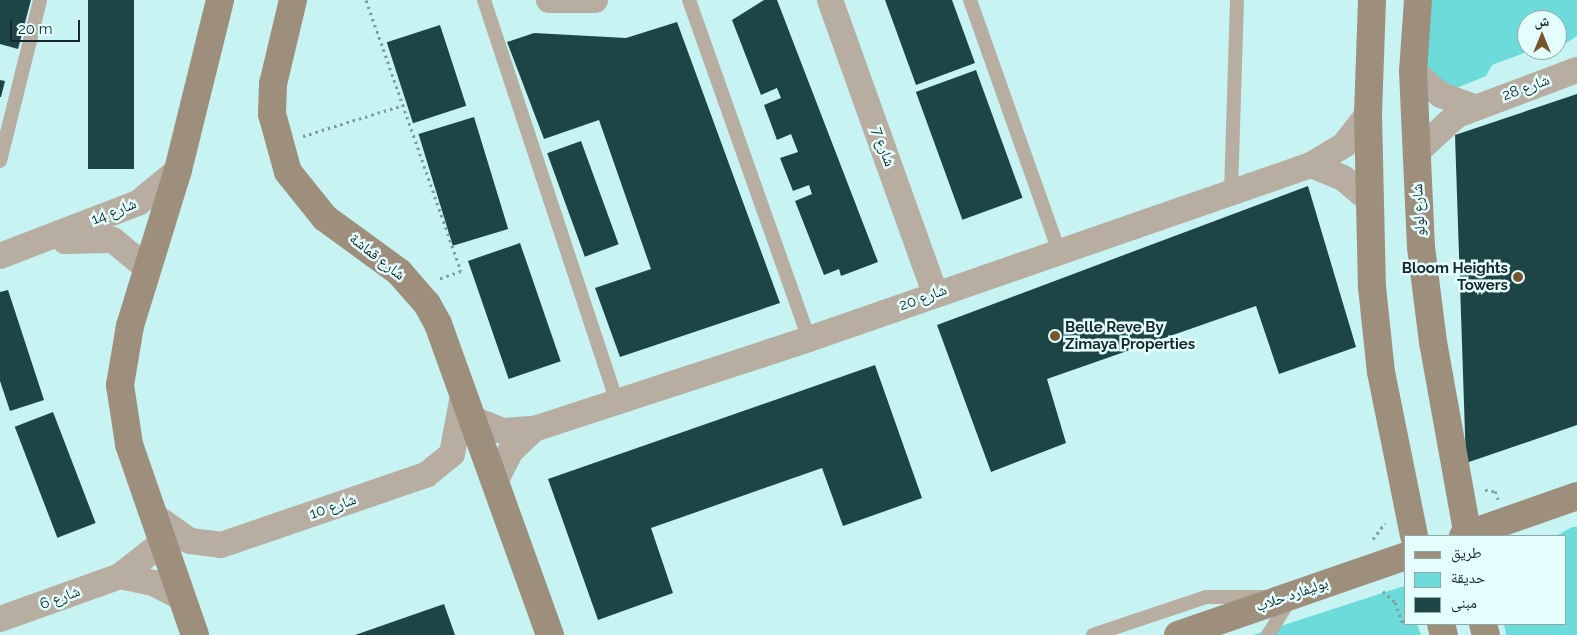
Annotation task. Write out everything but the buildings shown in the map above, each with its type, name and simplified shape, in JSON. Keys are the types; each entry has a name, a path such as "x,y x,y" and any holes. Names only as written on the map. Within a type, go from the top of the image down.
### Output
{"street":[{"path":"194,635 128,444 120,385 123,355 178,170 220,0"},
{"name":"شارع قماشة","path":"293,0 273,84 277,144 304,197 414,286 438,324 550,635"},
{"path":"549,0 595,0"},
{"name":"شارع 7","path":"830,0 935,294"},
{"path":"1372,0 1368,114 1370,201 1381,372 1414,535"},
{"name":"شارع لولو","path":"1418,0 1413,71 1421,247 1433,342 1466,535"},
{"name":"شارع 28","path":"1417,152 1442,125 1474,107 1577,70"},
{"path":"1413,71 1441,94 1474,107"},
{"name":"شارع 20","path":"473,419 502,431 534,429 809,339 1058,249 1310,164 1344,145 1368,114"},
{"path":"1310,164 1344,178 1370,201"},
{"name":"شارع 14","path":"0,256 138,203 178,170"},
{"name":"شارع 14","path":"42,240 113,240 148,269"},
{"name":"شارع 10","path":"153,515 190,541 221,545 426,475 452,454 463,393"},
{"name":"شارع 20","path":"495,482 510,452 534,429"},
{"path":"1469,535 1577,496"},
{"name":"شارع 6","path":"0,619 120,576 162,543"},
{"name":"بوليفارد حلاب","path":"1178,635 1404,557"},
{"path":"120,576 153,583 182,598"}],"lane":[{"path":"0,161 40,0"},
{"path":"484,0 617,401"},
{"path":"689,0 809,339"},
{"path":"970,0 1058,249"},
{"path":"1231,192 1237,0"},
{"path":"1093,635 1206,597 1234,594 1288,597 1268,635"}],"path":[{"path":"366,0 461,271 414,286"},
{"path":"277,144 402,105"}],"green space":[{"path":"1420,0 1577,0 1577,36 1567,42 1567,10 1517,10 1517,56 1492,65 1486,76 1459,87 1441,85 1422,73"},
{"path":"1572,527 1577,527 1577,635 1506,635 1504,625 1567,625 1567,535 1558,535"},
{"path":"1404,586 1404,625 1417,625 1421,635 1253,635"}],"place":[{"name":"Bloom Heights Towers","path":"1518,277"},
{"name":"Belle Reve By Zimaya Properties","path":"1055,336"}]}
